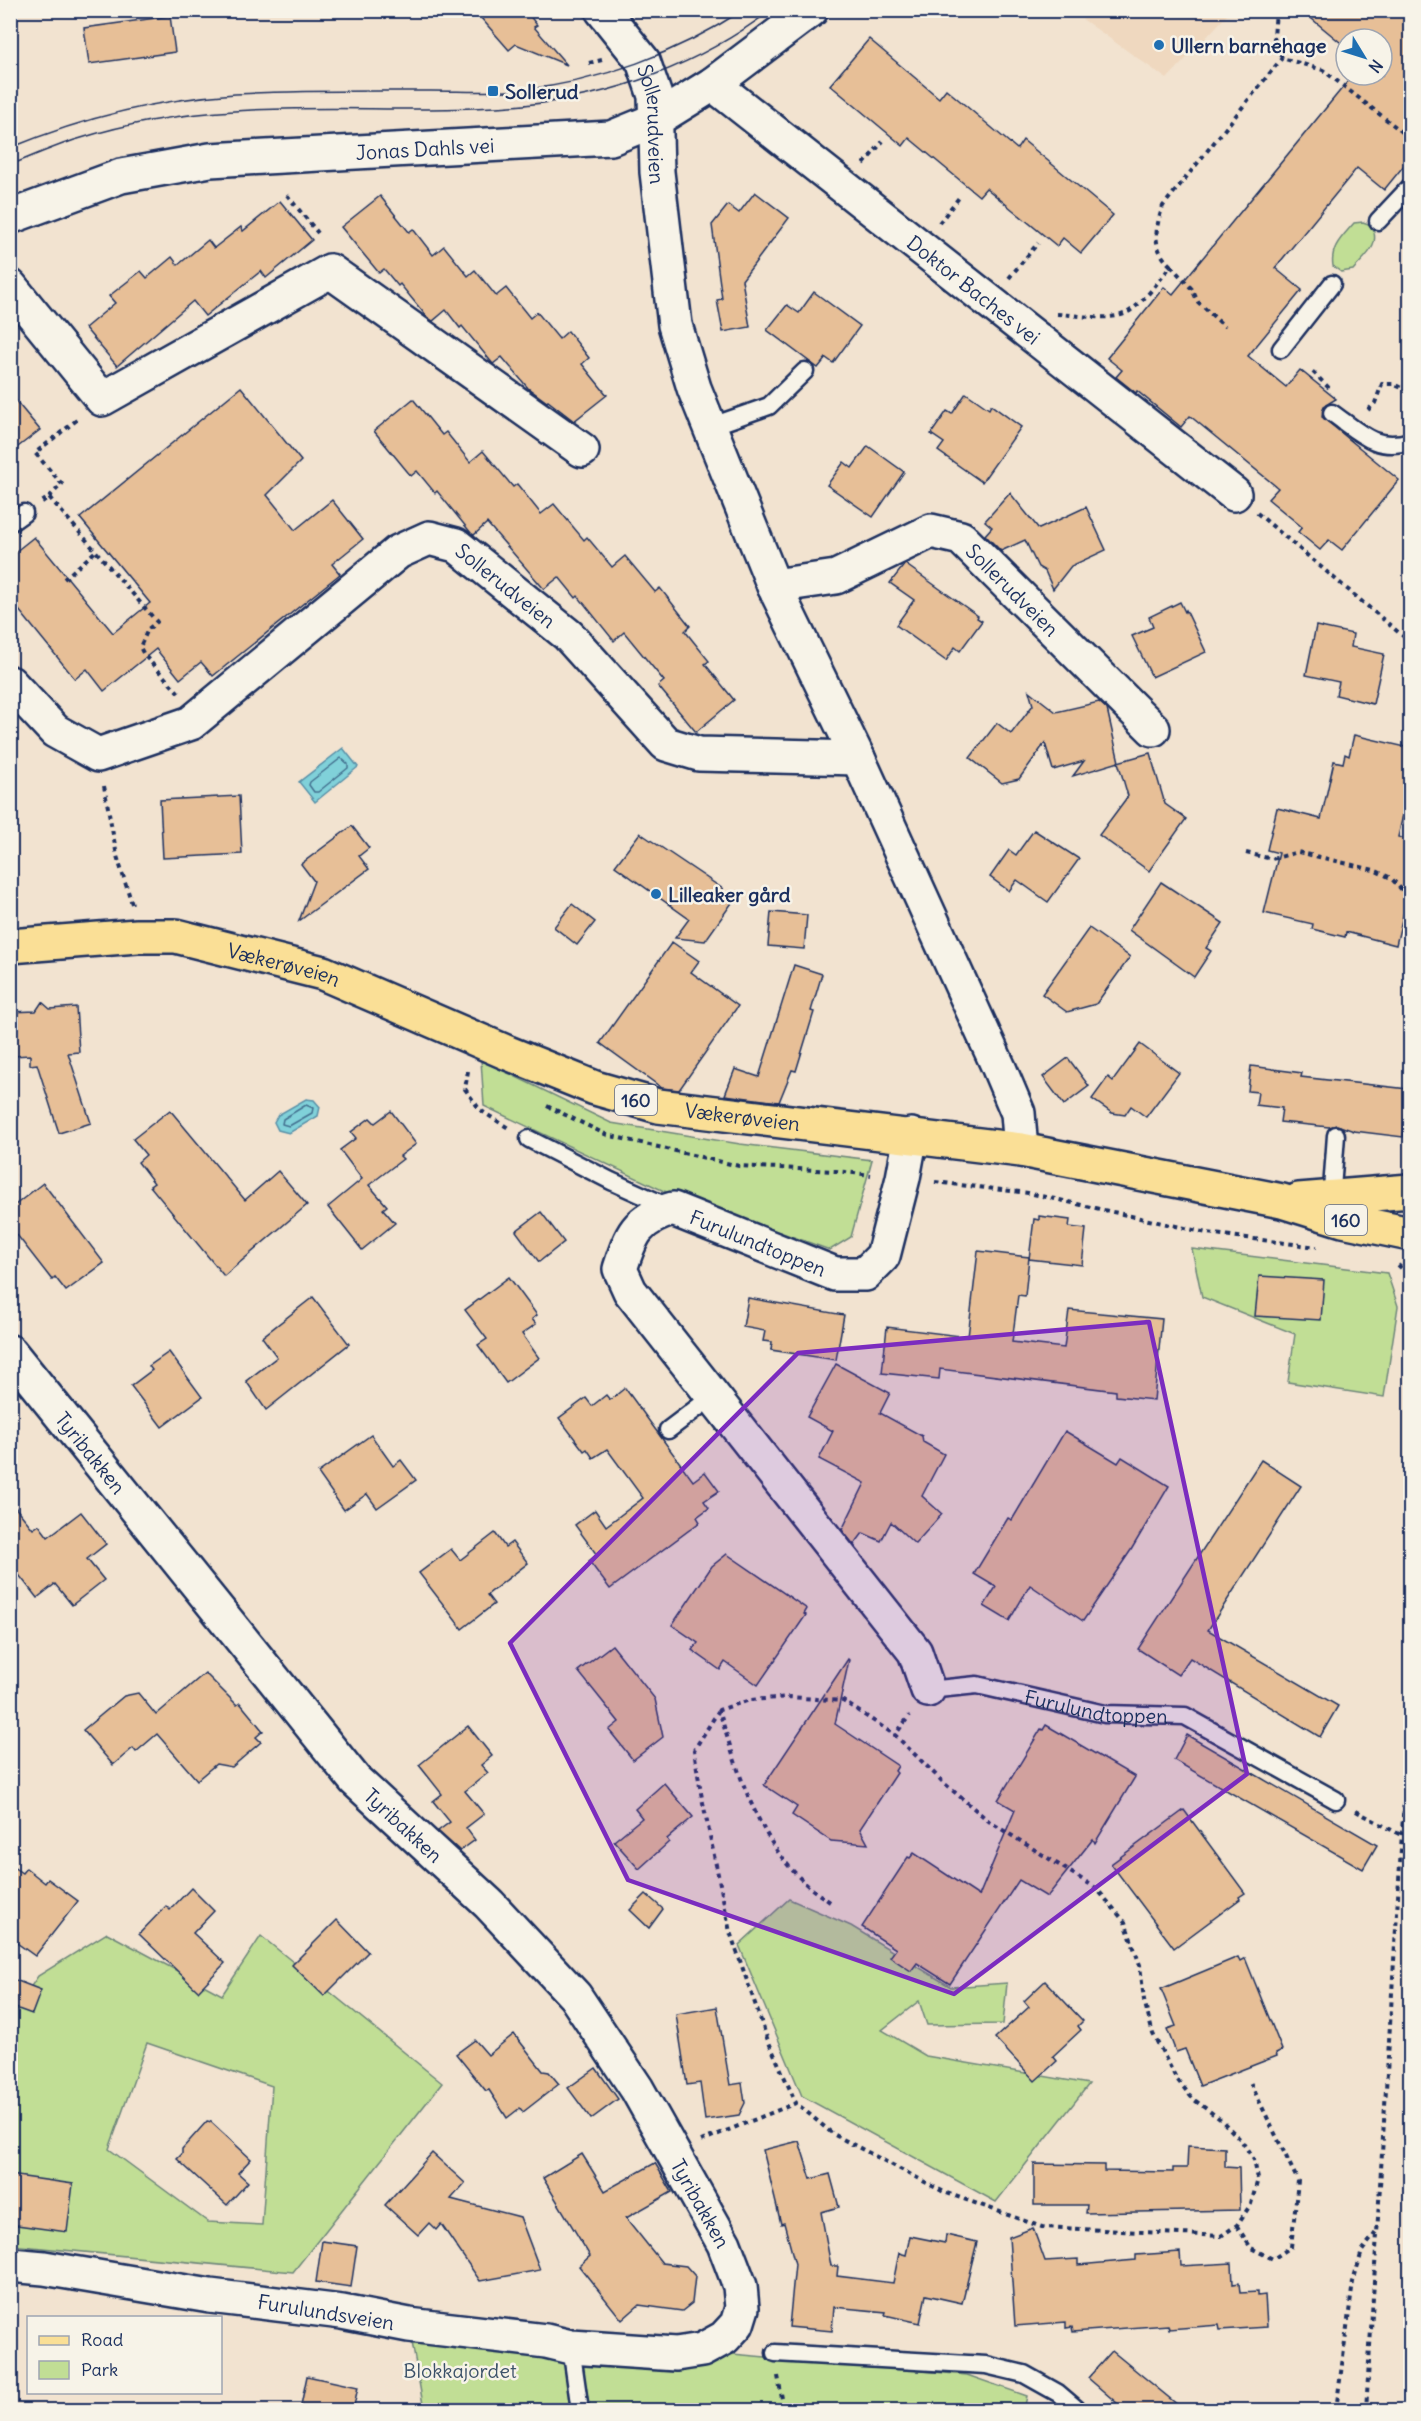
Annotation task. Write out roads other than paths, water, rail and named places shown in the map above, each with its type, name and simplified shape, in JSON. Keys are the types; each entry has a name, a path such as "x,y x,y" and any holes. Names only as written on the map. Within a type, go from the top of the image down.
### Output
{"main road":[{"name":"Vækerøveien","path":"10,946 142,935 176,936 323,973 595,1088 657,1106 1020,1150 1282,1202 1330,1206 1410,1234"},
{"name":"Vækerøveien","path":"1330,1206 1410,1191"}],"street":[{"name":"Sollerudveien","path":"602,10 643,61 655,96 657,172 675,326 694,388 774,586 858,758 1018,1113 1020,1150"},
{"name":"Jonas Dahls vei","path":"10,217 121,176 210,160 611,138 655,120 713,84 811,10"},
{"name":"Doktor Baches vei","path":"713,84 1234,494"},
{"path":"10,286 102,399 330,271 582,450"},
{"name":"Sollerudveien","path":"774,586 836,577 931,531 961,538 1153,729"},
{"name":"Sollerudveien","path":"10,683 55,731 98,756 191,723 398,552 429,538 456,545 567,635 666,744 699,754 858,758"},
{"name":"Furulundtoppen","path":"910,1135 903,1178 884,1256 865,1274 835,1274 673,1209 649,1217 630,1239 620,1269 630,1291 915,1652 928,1690"},
{"name":"Tyribakken","path":"10,1352 355,1780 489,1904 575,1996 638,2089 724,2244 740,2286 742,2308 737,2324"},
{"name":"Furulundsveien","path":"10,2265 44,2268 210,2296 342,2312 409,2325 546,2341 571,2347 676,2354 702,2350 724,2338 737,2324"}],"lane":[{"path":"1378,221 1410,187"},
{"path":"1281,349 1332,284"},
{"path":"709,427 770,405 805,370"},
{"path":"1332,413 1360,433 1382,444 1392,446 1410,441"},
{"path":"1330,1206 1336,1135"},
{"path":"529,1139 611,1181 673,1209"},
{"path":"668,1430 713,1396"},
{"name":"Furulundtoppen","path":"928,1690 980,1686 1105,1714 1185,1716 1335,1800"},
{"path":"571,2347 580,2410"},
{"path":"775,2353 986,2366 1024,2374 1058,2393 1078,2410"}],"water":[{"path":"343,748 358,767 315,802 299,782"},
{"path":"306,1099 314,1100 320,1107 318,1116 289,1133 278,1130 274,1122 278,1115"}],"tram line":[{"path":"10,148 93,119 177,100 235,94 308,91 499,91 551,86 609,73 665,52 692,40 743,10"},
{"path":"10,165 97,133 195,114 307,108 488,108 557,101 623,86 685,62 744,29 771,10"}],"place":[{"name":"Ullern barnehage","path":"1159,45"},
{"name":"Sollerud","path":"493,91"},
{"name":"Lilleaker gård","path":"656,894"}],"park label":[{"name":"Blokkajordet","path":"460,2370"}]}
